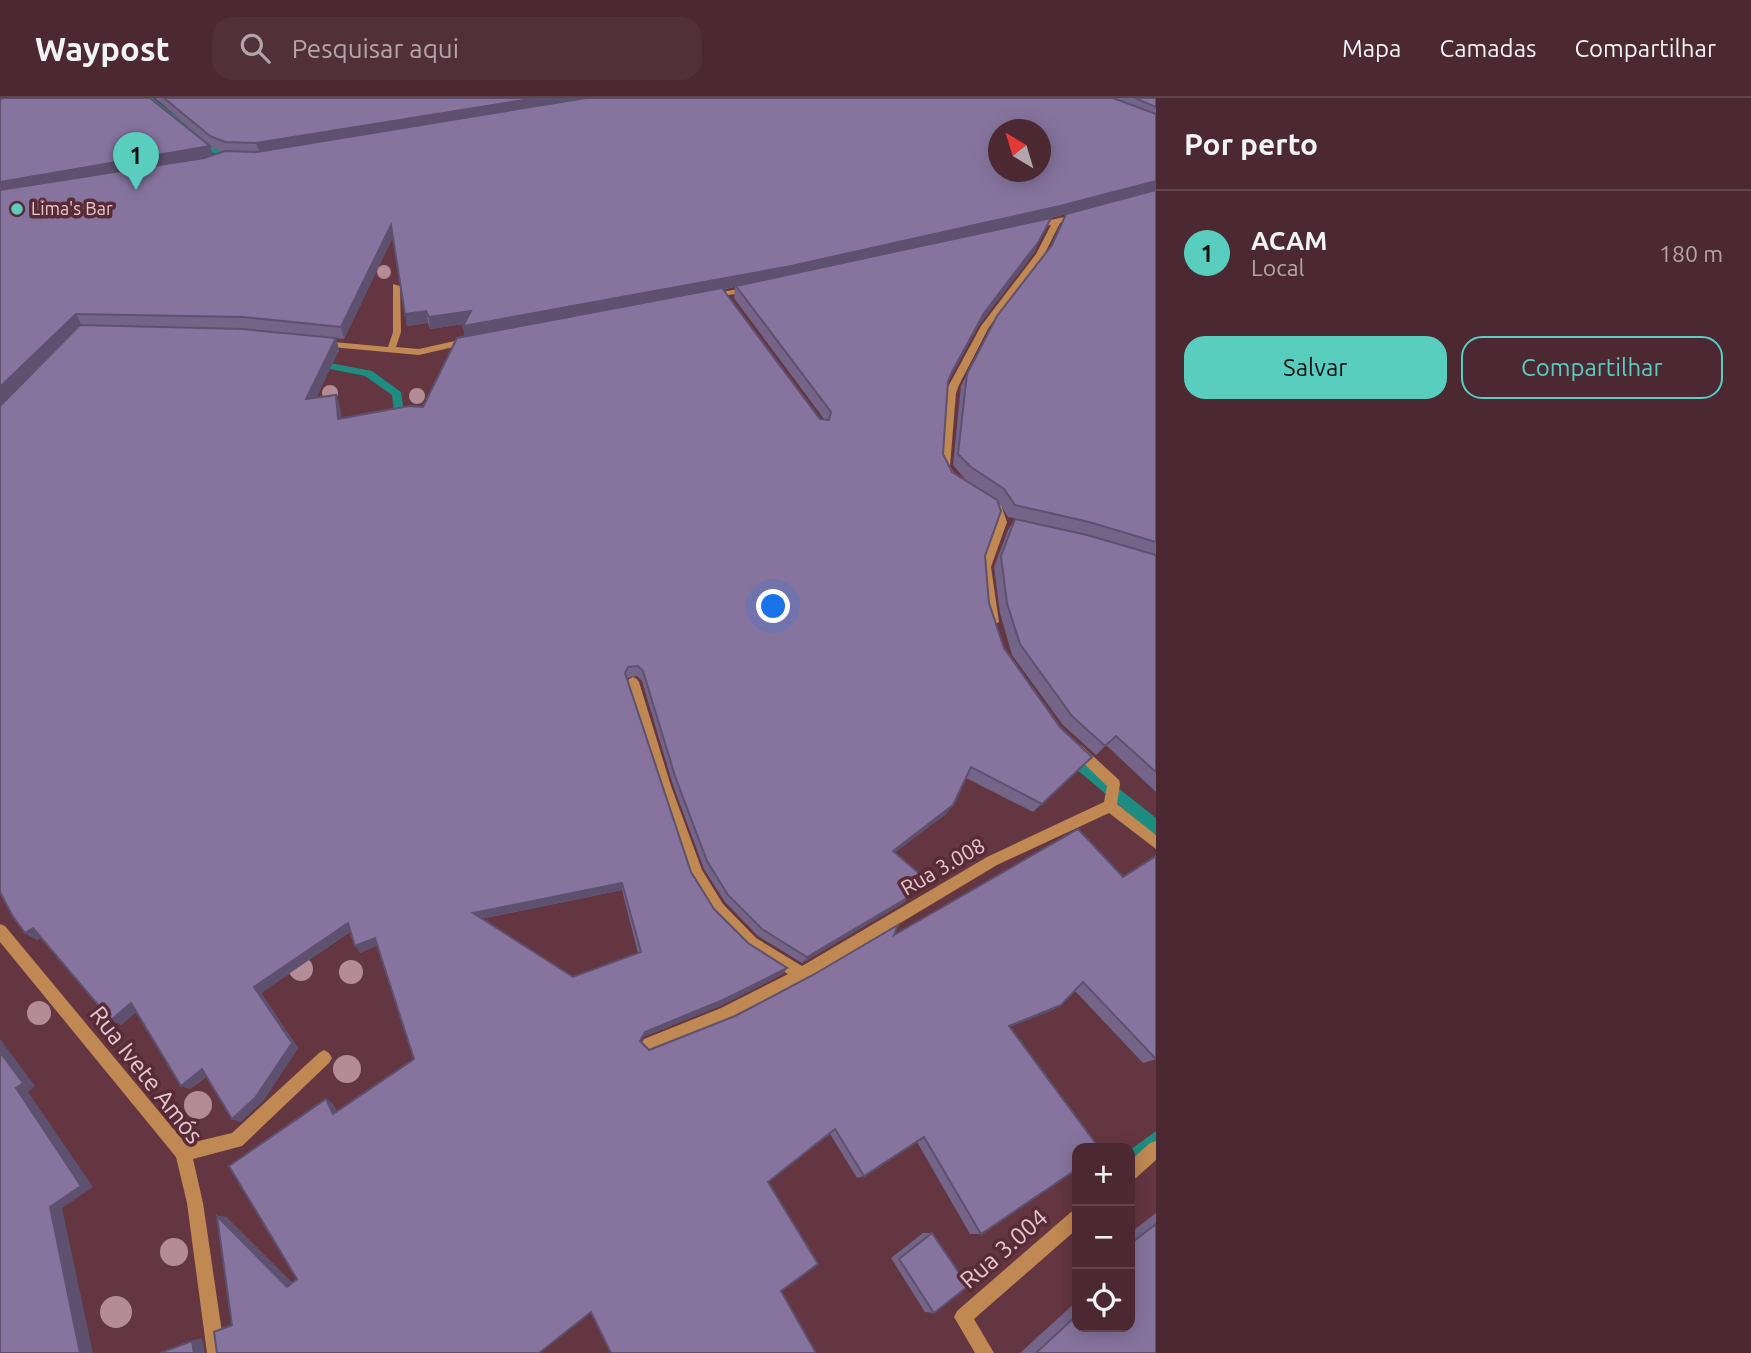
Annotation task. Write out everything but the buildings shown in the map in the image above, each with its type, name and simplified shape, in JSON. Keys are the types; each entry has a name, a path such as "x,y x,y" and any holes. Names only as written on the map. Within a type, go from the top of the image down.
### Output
{"street":[{"path":"1020,229 1094,212"},
{"path":"952,479 945,466 951,393 985,326 1040,255 1056,222"},
{"path":"391,350 397,332 396,286"},
{"path":"696,299 726,298 755,288"},
{"path":"317,343 419,352 478,339"},
{"path":"986,501 997,508 1009,523 986,567 991,614 998,636"},
{"path":"633,682 665,786 696,873 718,909 751,943 802,974"},
{"path":"1067,740 1114,784 1110,806 1156,843"},
{"name":"Rua 3.008","path":"649,1044 725,1014 802,974 992,861 1110,806"},
{"name":"Rua Ivete Amós","path":"0,931 183,1153 195,1203 216,1353"},
{"path":"183,1153 236,1140 324,1058"},
{"path":"1135,1168 1156,1149"},
{"name":"Rua 3.004","path":"985,1353 963,1317 1072,1222"}],"waterway":[{"path":"149,98 212,150 238,157"},
{"path":"314,363 368,373 397,394 401,426"},
{"path":"1068,754 1156,827"},
{"path":"1135,1158 1156,1140"}],"place":[{"name":"ACAM","path":"136,190"},
{"name":"Lima's Bar","path":"17,209"}]}
